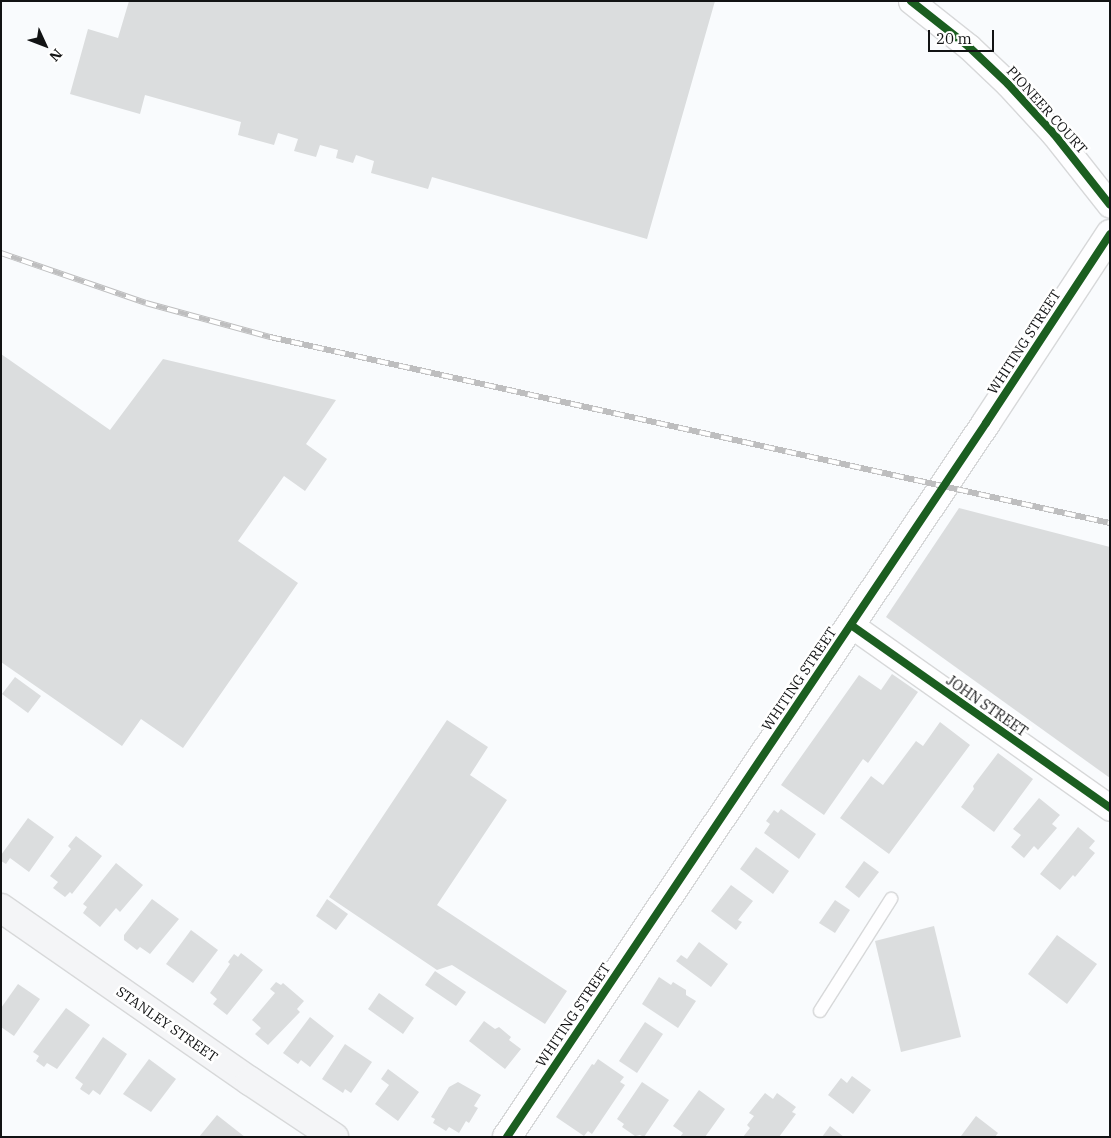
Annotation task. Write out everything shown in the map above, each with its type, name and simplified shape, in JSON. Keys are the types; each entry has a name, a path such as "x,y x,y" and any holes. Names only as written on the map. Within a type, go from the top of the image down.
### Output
{"main road":[{"name":"STANLEY STREET","path":"1,908 306,1129 334,1137"}],"street":[{"name":"PIONEER COURT","path":"910,1 969,47 1014,90 1054,134 1110,206"},
{"name":"WHITING STREET","path":"507,1137 851,625 1110,234"},
{"name":"JOHN STREET","path":"851,625 1110,808"}],"lane":[{"path":"820,1011 892,899"}],"building":[{"path":"129,1 715,1 647,239 432,177 428,189 371,173 374,161 356,155 353,163 336,158 338,150 320,145 316,157 294,151 298,139 278,133 274,145 238,135 241,122 145,95 140,114 70,94 88,29 118,38"},
{"path":"1,354 110,430 163,359 336,400 306,444 327,459 305,491 284,476 238,541 298,583 183,748 141,719 122,746 1,662"},
{"path":"959,508 1110,547 1110,778 886,617"},
{"path":"892,674 918,692 868,763 863,759 824,815 781,785 859,675 881,690"},
{"path":"15,677 41,696 28,713 2,694"},
{"path":"447,720 488,747 470,775 507,800 437,905 567,991 545,1024 452,965 437,970 329,897"},
{"path":"940,722 970,745 889,854 840,818 871,776 883,785 916,741 923,746"},
{"path":"998,753 1033,779 994,832 961,807 974,789 973,786"},
{"path":"1039,798 1060,815 1052,824 1057,828 1038,850 1034,846 1024,858 1011,847 1021,835 1013,829"},
{"path":"781,809 816,834 799,859 764,833 770,824 766,821 774,810 778,813"},
{"path":"28,818 54,837 29,872 10,858 6,864 1,861 1,855"},
{"path":"1078,827 1095,841 1089,848 1095,853 1075,877 1073,875 1060,890 1040,874"},
{"path":"76,836 102,856 72,894 70,892 65,897 53,888 58,882 50,876 71,849 68,846"},
{"path":"756,847 789,871 773,894 740,869"},
{"path":"864,861 879,872 859,898 845,887"},
{"path":"116,863 143,885 120,912 116,908 100,927 83,913 87,907 83,904"},
{"path":"731,885 753,901 738,920 742,922 736,930 711,911"},
{"path":"152,899 179,919 150,954 140,947 137,950 124,940 124,935"},
{"path":"327,899 348,914 336,930 316,916"},
{"path":"835,900 850,910 835,933 819,923"},
{"path":"934,926 961,1037 901,1052 875,941"},
{"path":"191,930 218,950 193,983 166,964"},
{"path":"1057,935 1097,964 1067,1004 1028,974"},
{"path":"699,942 728,964 711,987 676,961 681,955 687,959"},
{"path":"241,953 263,970 227,1015 213,1004 217,999 210,993 230,964 228,962 234,954 238,957"},
{"path":"435,971 466,992 456,1006 425,985"},
{"path":"659,977 671,985 673,982 686,990 686,995 696,1001 678,1028 642,1004"},
{"path":"276,982 281,985 283,983 304,1001 297,1009 300,1012 268,1045 255,1034 261,1028 252,1020 275,993 270,989"},
{"path":"18,984 40,999 14,1036 1,1027 1,1008"},
{"path":"379,993 414,1018 403,1034 368,1009"},
{"path":"66,1008 90,1025 57,1069 47,1063 44,1067 36,1061 39,1056 33,1052"},
{"path":"310,1017 334,1036 310,1067 301,1060 298,1064 283,1053"},
{"path":"484,1021 495,1029 499,1027 511,1037 509,1040 521,1049 505,1069 469,1041"},
{"path":"645,1022 663,1034 637,1073 619,1061"},
{"path":"103,1037 127,1054 100,1095 93,1090 89,1095 80,1089 83,1084 75,1078"},
{"path":"345,1044 372,1062 351,1093 345,1089 343,1093 322,1079"},
{"path":"149,1059 176,1079 151,1112 123,1094"},
{"path":"598,1059 624,1077 620,1082 625,1085 592,1134 588,1131 584,1136 556,1117 592,1064 594,1065"},
{"path":"388,1069 419,1092 398,1121 375,1104 389,1085 381,1079"},
{"path":"852,1076 871,1090 853,1114 828,1095 841,1078 847,1083"},
{"path":"458,1082 481,1095 474,1106 478,1108 469,1123 466,1121 459,1133 449,1127 446,1131 433,1123 435,1119 431,1117 449,1087"},
{"path":"642,1082 669,1100 644,1137 640,1135 635,1136 622,1127 624,1124 617,1119"},
{"path":"699,1090 725,1109 705,1137 680,1137 683,1133 673,1126"},
{"path":"765,1093 773,1099 777,1093 796,1107 792,1112 796,1114 779,1137 743,1137 750,1128 747,1125 754,1116 749,1113"},
{"path":"217,1115 245,1137 199,1137"},
{"path":"976,1116 998,1133 995,1137 961,1136"},
{"path":"830,1126 844,1137 822,1137"}],"railway":[{"path":"1,253 146,303 270,337 1110,523"}],"cycle path":[{"path":"911,1 969,47 1008,84 1054,134 1110,205"},
{"path":"507,1137 986,423 1110,234"},
{"path":"851,625 1110,808"}]}
